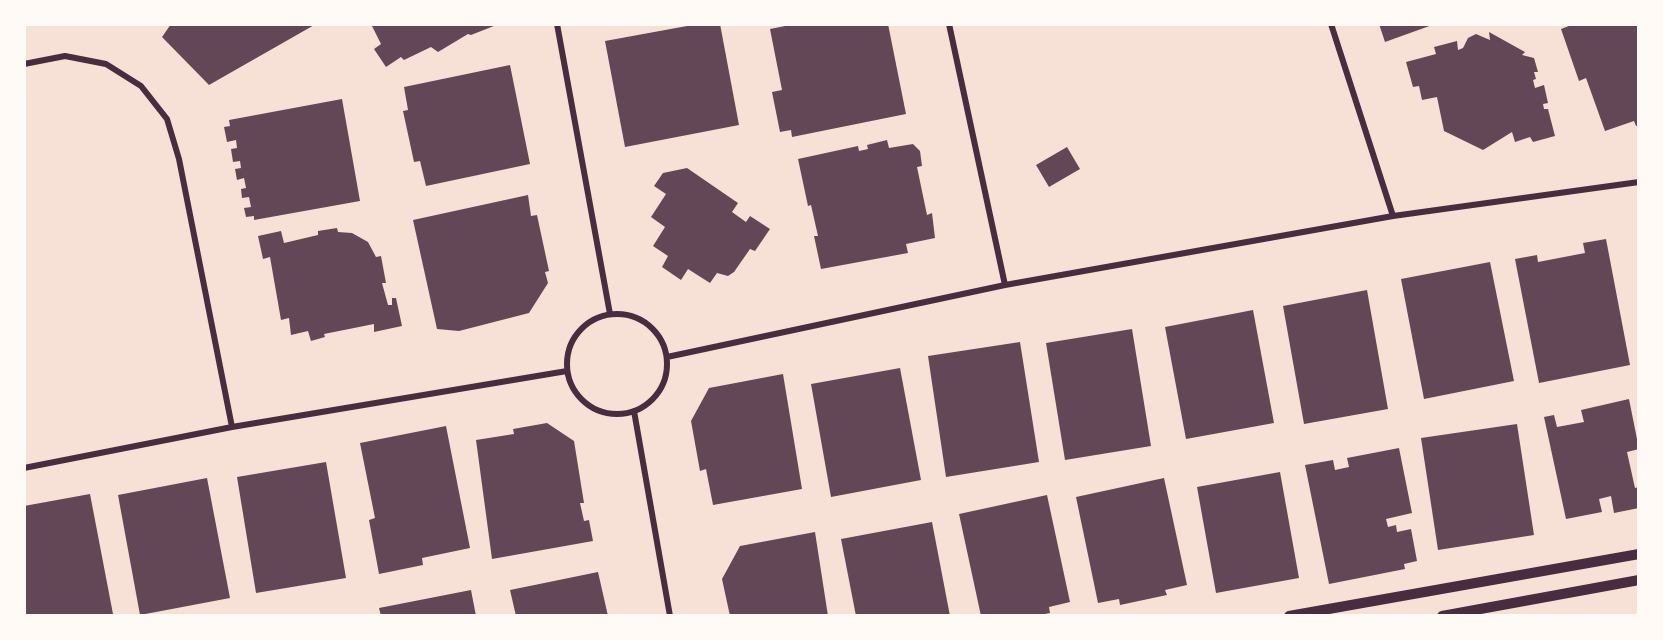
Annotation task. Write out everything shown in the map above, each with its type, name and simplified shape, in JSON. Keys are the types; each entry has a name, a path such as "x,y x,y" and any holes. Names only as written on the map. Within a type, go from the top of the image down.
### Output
{"street":[{"path":"557,24 610,314"},
{"path":"949,24 1005,285"},
{"path":"1331,24 1393,216"},
{"path":"24,64 65,56 106,64 141,86 167,119 179,159 232,427"},
{"path":"667,357 1005,285 1393,216 1639,182"},
{"path":"610,314 626,314 640,319 653,328 662,342 667,357 667,372 662,387 652,400 640,409 624,414 594,409 572,386 567,371 568,355 573,340 582,328 595,318 610,314"},
{"path":"24,468 232,427 567,371"},
{"path":"634,411 670,616"},
{"path":"1288,616 1639,554"},
{"path":"1443,616 1639,580"}],"building":[{"path":"171,24 316,24 209,85 162,37"},
{"path":"371,24 499,24 471,35 468,34 438,52 431,47 404,60 401,57 386,67 374,49 381,44"},
{"path":"698,24 720,24 739,125 625,147 605,41"},
{"path":"795,24 888,24 906,114 792,137 791,130 780,132 772,92 782,90 770,29"},
{"path":"1379,24 1435,24 1385,42"},
{"path":"1574,24 1639,24 1639,125 1636,126 1634,121 1605,131 1586,78 1579,81 1561,29"},
{"path":"1489,32 1525,52 1522,55 1534,58 1538,72 1534,72 1535,88 1544,85 1548,103 1543,104 1544,109 1548,109 1555,136 1533,142 1530,137 1515,142 1512,132 1483,150 1444,131 1437,97 1422,100 1419,86 1413,87 1406,62 1436,54 1434,47 1457,41 1458,50 1463,48 1468,38 1476,34 1490,40"},
{"path":"510,65 530,164 426,186 420,161 414,162 403,111 408,110 404,87"},
{"path":"342,99 360,201 254,220 254,216 246,217 244,208 251,207 249,197 242,198 241,189 246,188 244,178 237,180 235,169 241,168 240,161 233,162 231,149 237,148 236,140 227,142 224,127 230,126 229,120"},
{"path":"887,140 889,148 913,144 920,151 922,166 917,167 927,215 932,213 935,238 906,244 908,253 821,269 814,236 818,236 811,205 808,206 798,159 858,146 859,151 868,149 867,145"},
{"path":"1067,147 1080,169 1049,187 1036,165"},
{"path":"687,168 738,203 732,212 746,222 750,216 770,229 755,251 750,249 734,272 728,276 717,273 710,283 688,269 681,280 662,267 668,256 653,246 665,227 651,217 666,194 654,186 663,173"},
{"path":"528,195 531,216 537,215 549,271 545,272 548,283 529,313 459,331 437,329 413,220"},
{"path":"337,228 338,232 352,233 368,242 376,257 381,256 386,283 382,283 388,305 392,305 392,298 396,298 402,326 374,332 374,324 324,334 325,337 311,341 308,331 291,335 289,318 281,320 270,257 263,259 258,236 281,231 284,243 318,235 318,231"},
{"path":"1606,239 1630,365 1539,383 1515,259 1537,255 1538,262 1585,253 1583,243"},
{"path":"1490,262 1514,381 1424,399 1401,279"},
{"path":"1367,290 1388,409 1304,424 1283,306"},
{"path":"1253,310 1274,423 1186,439 1165,327"},
{"path":"1132,329 1151,446 1065,460 1046,343"},
{"path":"1020,342 1039,462 946,477 928,356"},
{"path":"900,368 921,480 831,497 811,384"},
{"path":"783,374 802,489 713,505 706,469 700,471 691,421 709,388"},
{"path":"1629,399 1639,449 1627,452 1635,488 1639,487 1639,508 1614,513 1611,496 1599,499 1602,512 1566,519 1544,417 1554,415 1557,427 1584,422 1581,410"},
{"path":"547,423 574,441 584,503 580,503 584,521 589,520 593,541 492,559 476,440 514,434 513,429"},
{"path":"1517,424 1534,535 1438,550 1421,438"},
{"path":"446,426 470,548 422,558 423,565 379,574 369,520 375,518 360,443"},
{"path":"1399,448 1412,513 1386,519 1388,527 1396,525 1397,532 1411,529 1417,561 1404,564 1405,569 1329,584 1305,465 1333,460 1335,470 1349,467 1347,458"},
{"path":"326,462 346,578 256,593 237,477"},
{"path":"1280,472 1299,578 1216,593 1197,487"},
{"path":"207,478 230,598 140,615 118,495"},
{"path":"1164,478 1187,585 1165,590 1167,595 1120,605 1119,599 1098,603 1076,497"},
{"path":"90,494 113,614 24,616 24,506"},
{"path":"1047,495 1070,602 1049,607 1050,613 1034,616 981,616 959,514"},
{"path":"932,522 950,616 856,616 841,539"},
{"path":"815,532 828,616 730,616 722,579 740,546"},
{"path":"598,572 608,616 516,616 510,590"},
{"path":"471,590 476,616 381,616 379,608"}]}
